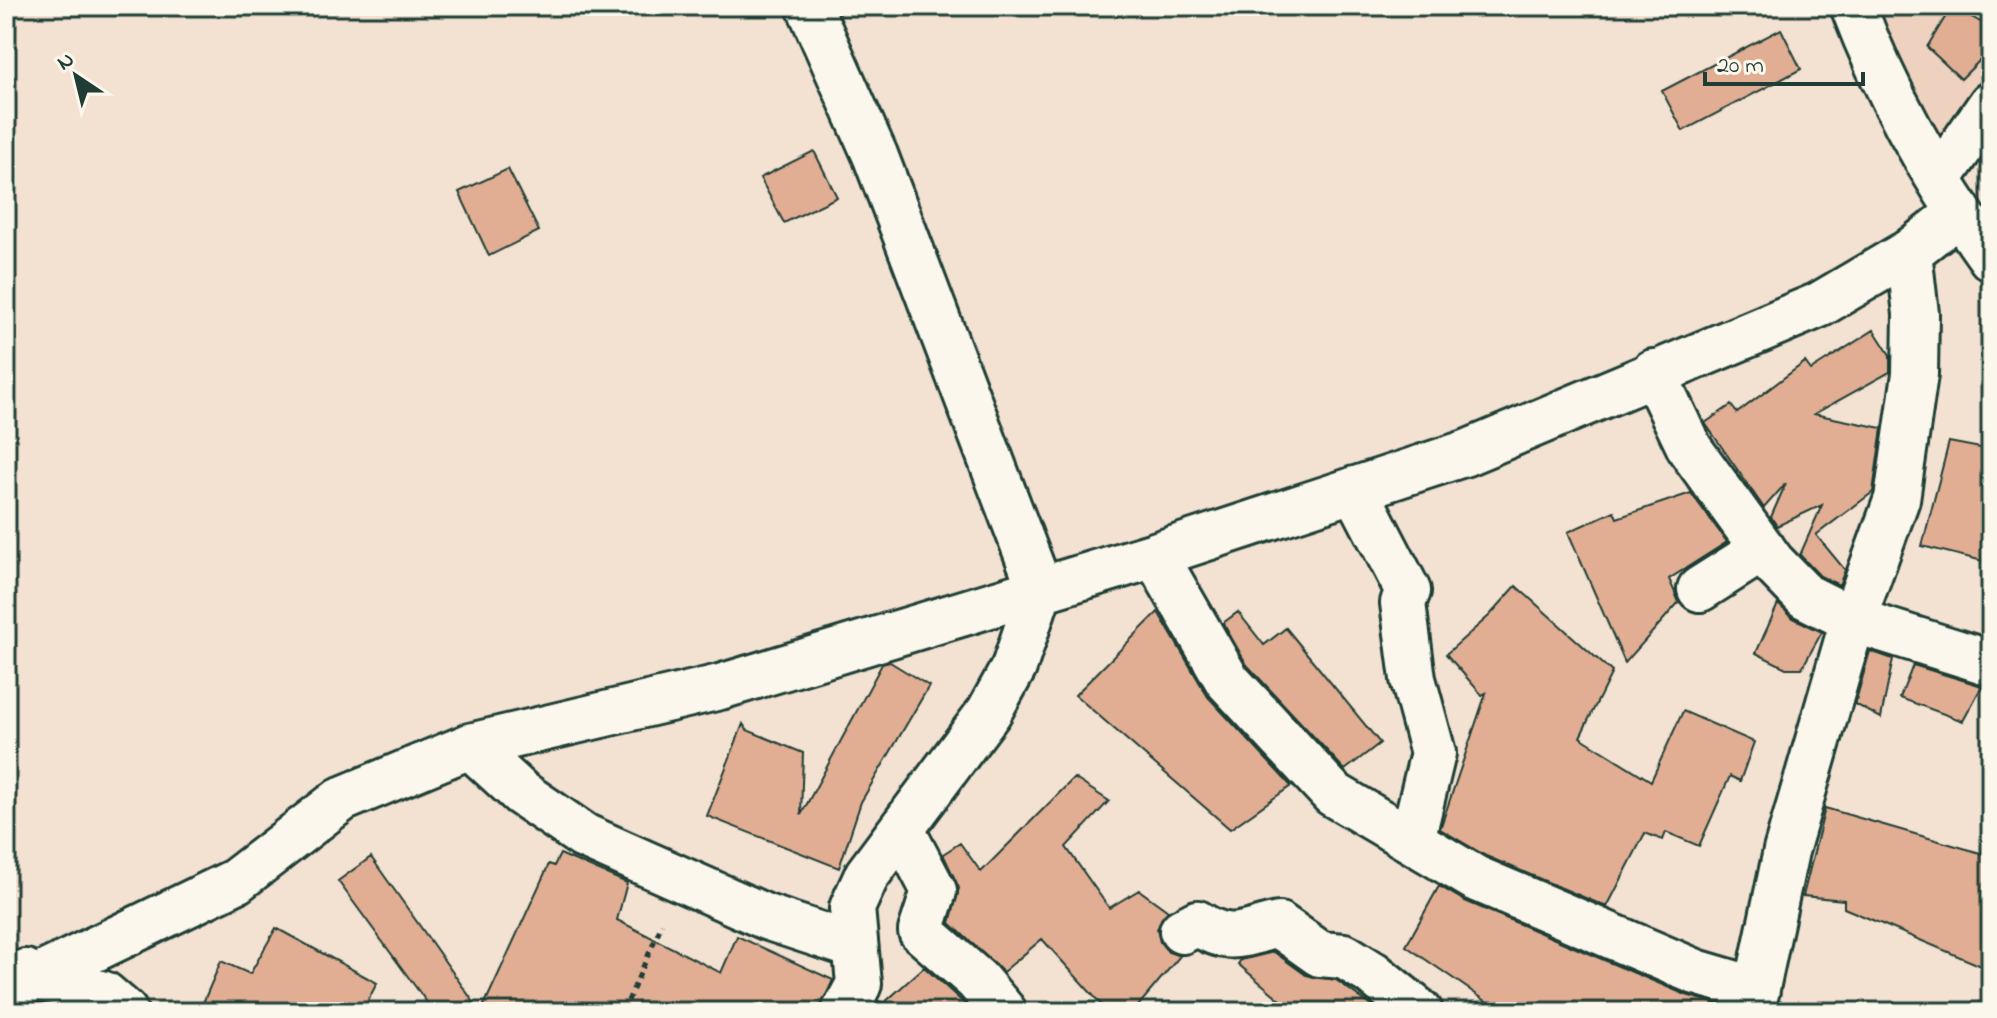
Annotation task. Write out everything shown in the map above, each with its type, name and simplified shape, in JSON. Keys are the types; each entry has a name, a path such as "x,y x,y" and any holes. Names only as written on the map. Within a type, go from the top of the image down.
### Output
{"street":[{"path":"809,6 875,155 1040,589 1014,667 989,712 867,875 857,895 852,908 859,984 844,1012"},
{"path":"1853,6 1866,42 1949,196 1991,258"},
{"path":"15,976 236,881 342,799 470,746 720,687 1155,555 1466,453 1819,305 1909,252 1949,196 1991,104"},
{"path":"1155,555 1227,680 1333,794 1475,878 1696,972 1755,1001 1786,851 1853,620 1897,499 1915,374 1916,314 1909,252"},
{"path":"1653,372 1690,449 1763,549 1805,596 1853,620 1991,663"},
{"path":"1355,489 1408,591 1403,603 1413,679 1433,753 1412,840"},
{"path":"1700,589 1763,549"},
{"path":"470,746 521,793 584,836 766,917 854,946"},
{"path":"902,830 934,891 921,931 977,980 1004,1012"},
{"path":"1182,931 1197,923 1216,935 1244,937 1279,925 1320,954 1344,956 1373,974 1420,1012"},
{"path":"15,976 104,994 125,1012"}],"path":[{"path":"623,1012 681,879"}],"shaded area":[{"path":"1872,6 1991,6 1991,137 1953,195"}],"building":[{"path":"1952,6 1991,28 1991,49 1961,79 1927,47"},
{"path":"1781,29 1801,69 1683,131 1662,91"},
{"path":"814,151 837,197 784,223 760,178"},
{"path":"508,169 539,231 489,256 459,192"},
{"path":"1874,330 1890,355 1890,372 1814,414 1882,428 1873,492 1816,535 1845,570 1839,585 1820,576 1800,555 1822,505 1777,526 1771,517 1786,483 1764,508 1705,423 1731,405 1737,413 1805,362 1811,370"},
{"path":"1949,442 1991,450 1991,563 1922,546"},
{"path":"1691,493 1727,542 1669,579 1679,602 1625,663 1568,532 1614,511 1617,518"},
{"path":"1516,586 1612,672 1580,737 1651,781 1683,711 1754,742 1740,781 1730,776 1699,846 1666,832 1663,840 1645,833 1607,907 1486,856 1440,829 1486,693 1482,695 1446,654 1489,616"},
{"path":"1778,604 1793,618 1822,632 1802,668 1786,668 1756,653"},
{"path":"1158,612 1208,697 1291,786 1230,829 1075,695"},
{"path":"1238,612 1264,645 1286,628 1380,743 1345,770 1247,665 1223,623"},
{"path":"1870,651 1893,659 1881,718 1855,704"},
{"path":"890,662 929,686 861,802 839,868 707,816 743,724 747,730 803,753 801,815 882,664"},
{"path":"1913,665 1982,686 1963,721 1900,698"},
{"path":"1074,778 1109,801 1066,847 1109,908 1139,890 1168,911 1157,929 1160,942 1168,952 1180,956 1133,1012 1108,1012 1042,939 1003,972 950,923 959,888 943,854 960,843 981,872"},
{"path":"1825,808 1991,856 1991,970 1844,908 1844,900 1803,896"},
{"path":"560,854 627,883 617,920 721,973 737,936 833,980 819,1012 481,1012 549,864 554,866"},
{"path":"371,857 475,1004 463,1012 434,1012 338,881"},
{"path":"1439,886 1465,901 1686,995 1728,1007 1728,1012 1502,1012 1406,946"},
{"path":"276,928 377,983 362,1012 199,1012 221,961 250,974"},
{"path":"1274,952 1306,975 1336,980 1380,1012 1295,1012 1238,964 1241,960"},
{"path":"924,967 966,1005 958,1012 872,1012 878,1001 884,1003"}]}
